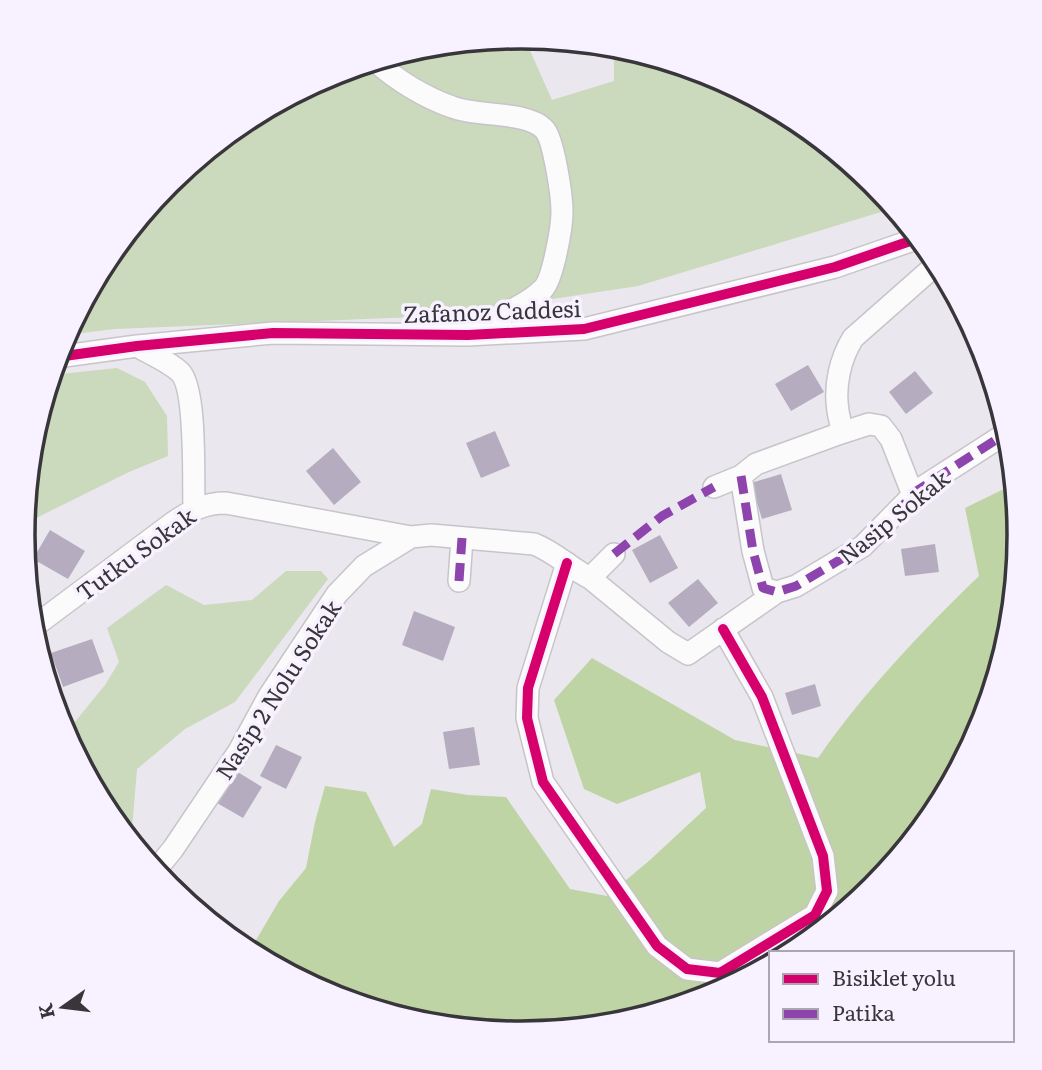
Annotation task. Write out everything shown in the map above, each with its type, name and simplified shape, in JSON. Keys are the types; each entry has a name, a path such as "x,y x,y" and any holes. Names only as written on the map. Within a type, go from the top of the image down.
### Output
{"street":[{"path":"385,69 396,79 454,108 531,121 544,129 552,144 562,213 551,275 546,287 528,301 454,335"},
{"name":"Zafanoz Caddesi","path":"70,355 273,333 454,335 584,329 835,267 909,242"},
{"path":"841,433 838,377 845,351 853,338 929,271"},
{"path":"137,346 181,373 187,386 193,436 194,508"},
{"path":"714,487 741,476 756,464 869,424 881,426 891,439 913,495"},
{"name":"Nasip Sokak","path":"590,578 668,642 688,654 777,592 796,586 863,546 913,495 998,439"},
{"path":"741,476 752,551 763,588 777,592"},
{"name":"Tutku Sokak","path":"42,620 194,508 212,503 226,503 411,537"},
{"path":"411,537 431,535 534,544 550,550 590,578 614,554"},
{"name":"Nasip 2 Nolu Sokak","path":"162,862 239,751 269,696 337,594 364,566 411,537"},
{"path":"459,582 462,538"},
{"path":"567,563 528,688 527,718 543,782 657,946 687,969 720,973 815,915 827,891 823,856 762,696 723,629"}],"green space":[{"path":"529,49 552,100 614,81 614,58 707,86 764,114 817,149 865,191 883,211 638,286 441,316 114,329 79,333 100,292 135,239 177,191 225,149 278,114 335,86 395,66 458,53"},
{"path":"117,368 145,382 167,416 168,456 129,472 36,518 44,440 63,374"},
{"path":"1005,489 1006,567 998,630 981,691 957,750 907,831 865,879 817,921 764,956 707,984 647,1004 584,1017 521,1021 458,1017 395,1004 335,984 306,971 255,942 279,901 306,868 325,786 366,792 394,847 422,824 431,789 506,797 570,889 607,896 706,808 700,772 617,804 584,789 554,700 592,658 735,740 818,758 894,663 979,576 965,508"},
{"path":"286,571 321,571 328,579 235,702 185,729 137,769 132,827 100,778 73,724 105,685 119,662 107,628 166,585 204,605 252,600"}],"building":[{"path":"808,365 824,392 791,411 775,384"},
{"path":"915,371 933,393 906,414 889,392"},
{"path":"495,431 510,466 481,478 466,443"},
{"path":"333,448 361,482 334,505 306,471"},
{"path":"781,474 792,510 762,519 751,483"},
{"path":"50,530 85,551 68,579 36,561 36,555"},
{"path":"660,535 678,568 650,583 632,550"},
{"path":"935,544 939,572 905,576 901,549"},
{"path":"698,579 718,603 689,627 668,603"},
{"path":"414,611 455,627 443,661 402,645"},
{"path":"92,639 104,672 63,687 51,653"},
{"path":"815,684 821,706 792,715 785,693"},
{"path":"474,727 480,765 449,769 443,732"},
{"path":"276,745 302,757 286,789 260,776"},
{"path":"236,771 262,787 243,818 217,803"}],"marked path":[{"path":"741,476 753,551 763,588 777,592 796,586 863,546 918,490 998,439"},
{"path":"614,554 662,516 714,487"},
{"path":"459,581 462,538"}],"cycle path":[{"path":"70,355 273,333 468,335 584,329 835,267 909,242"},
{"path":"567,563 528,688 527,718 543,782 657,946 687,969 720,973 815,915 827,891 823,856 762,697 723,629"}]}
